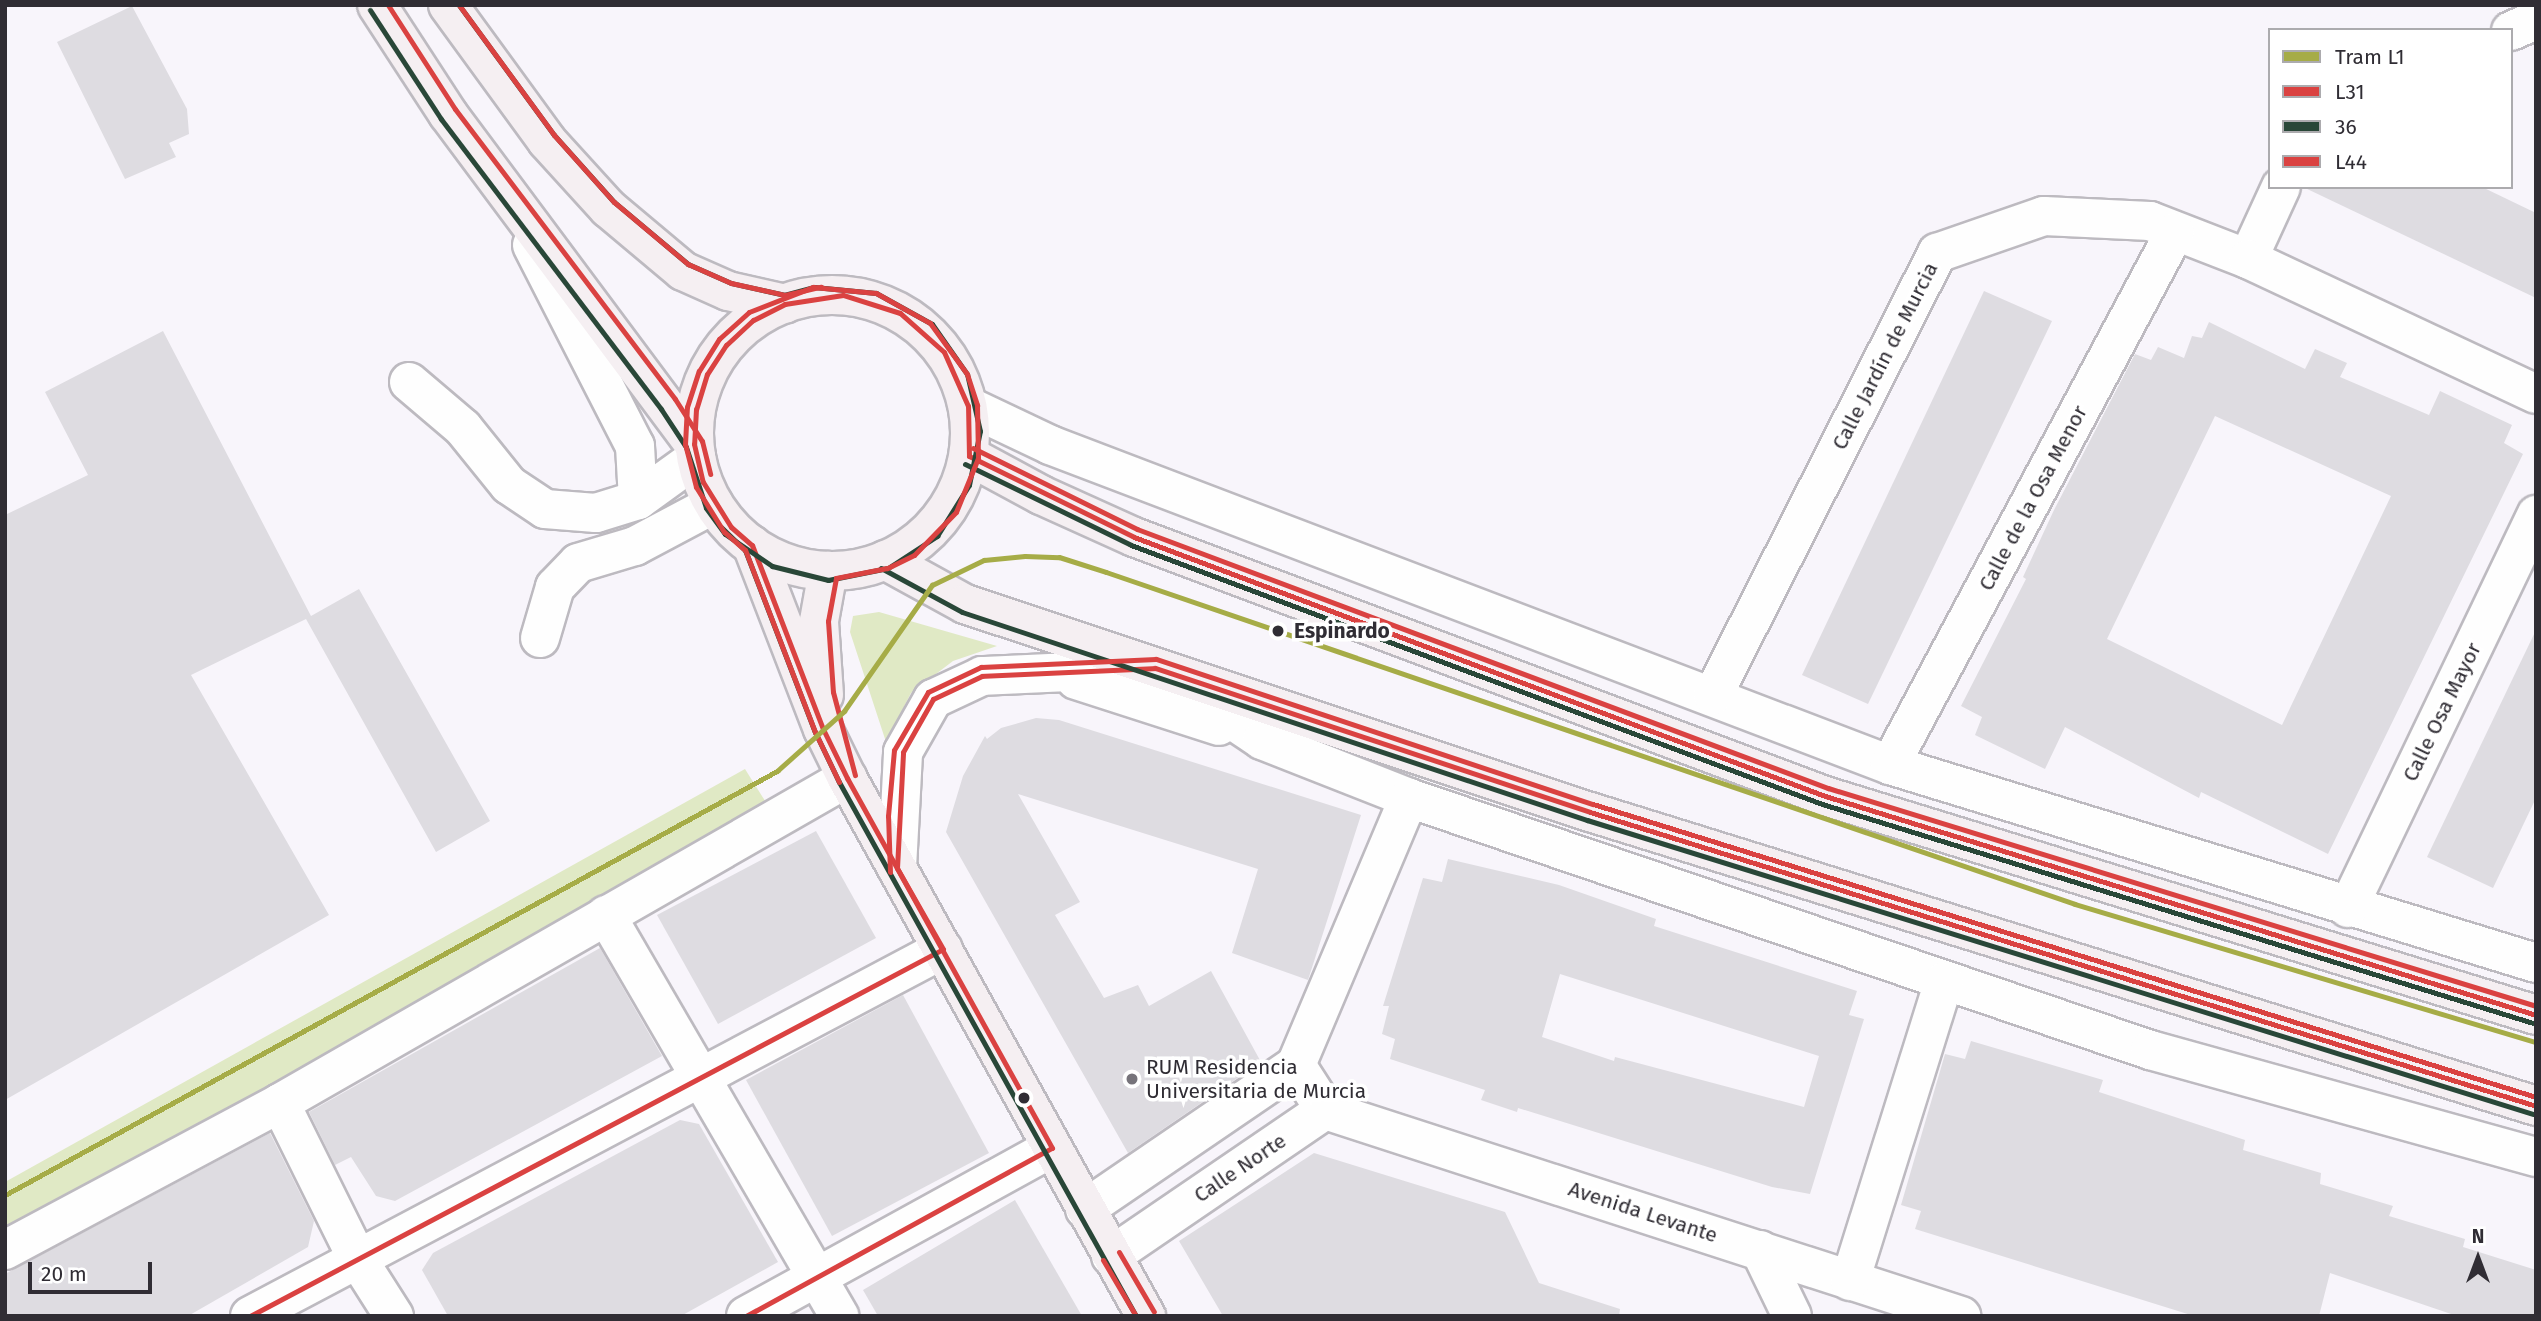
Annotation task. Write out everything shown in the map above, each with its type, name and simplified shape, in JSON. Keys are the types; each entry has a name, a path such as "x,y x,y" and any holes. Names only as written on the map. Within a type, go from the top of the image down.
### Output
{"main road":[{"path":"377,5 503,187 695,451 714,504 752,545 823,729 847,778 1146,1316"},
{"path":"448,5 547,141 608,208 683,271 728,291 785,304"},
{"path":"695,451 696,409 713,364 726,345 753,320 785,304 814,296 843,295 900,313 925,330 944,352 968,406 969,456 949,507 931,529 885,560 828,571 801,567 752,545"},
{"path":"969,456 1041,495 1134,537 1825,796 2536,1015"},
{"path":"885,560 965,604 1154,668 1590,812 2536,1106"},
{"path":"828,571 819,648 824,693 847,778"}],"street":[{"path":"2513,30 2536,20"},
{"path":"503,187 635,446 638,500"},
{"path":"2248,259 2280,189"},
{"name":"Calle Jardín de Murcia","path":"1713,695 1937,253 2044,216 2150,221 2248,259 2536,394"},
{"name":"Calle de la Osa Menor","path":"1890,765 2175,232"},
{"path":"409,382 463,428 509,485 545,509 596,513 638,500 695,451"},
{"path":"968,406 1050,445 1713,695 1890,765 2348,908 2536,963"},
{"path":"540,638 555,587 578,562 635,546 714,504"},
{"name":"Calle Osa Mayor","path":"2348,908 2536,515"},
{"path":"897,868 903,752 933,699 982,676 1154,668 1262,740"},
{"path":"1054,673 1262,740 1409,798 2150,1050 2536,1157"},
{"path":"5,1250 280,1103 847,778"},
{"path":"1085,1209 1296,1065 1409,798"},
{"path":"606,915 839,1316"},
{"path":"250,1316 943,949"},
{"path":"1863,1296 1944,981"},
{"path":"1296,1065 1325,1110"},
{"path":"280,1103 357,1258 394,1316"},
{"name":"Avenida Levante","path":"1325,1110 1760,1250 1863,1296 1961,1316"},
{"name":"Calle Norte","path":"1111,1256 1325,1110"},
{"path":"746,1316 1052,1149"},
{"path":"1760,1250 1792,1316"}],"green space":[{"path":"879,612 997,646 953,661 911,693 886,742 850,632 853,616"},
{"path":"745,769 772,812 5,1235 5,1182"}],"building":[{"path":"132,6 187,109 189,134 169,143 176,157 125,179 57,42"},
{"path":"2307,189 2486,189 2536,213 2536,298"},
{"path":"1984,291 2052,321 1868,704 1802,675"},
{"path":"2209,322 2305,369 2315,349 2347,363 2340,377 2429,415 2440,391 2512,425 2504,443 2523,454 2328,854 2201,792 2199,798 2065,727 2045,769 1975,735 1982,717 1961,706 2026,579 2023,577 2054,510 2135,354 2151,360 2158,347 2184,358 2192,336 2202,338","holes":["2215,416 2391,496 2282,725 2107,639"]},
{"path":"163,331 311,616 359,589 490,821 436,852 306,619 191,675 329,915 5,1100 5,515 88,475 45,392"},
{"path":"2536,630 2536,798 2493,888 2427,857"},
{"path":"1036,718 1059,720 1361,815 1308,980 1232,953 1258,869 1018,794 1080,902 1055,915 1104,998 1138,985 1149,1006 1211,971 1261,1062 1128,1153 946,832 963,776 985,736 987,739 1001,728"},
{"path":"816,831 876,938 718,1024 657,915"},
{"path":"1448,859 1559,885 1656,919 1654,926 1857,991 1849,1015 1864,1019 1810,1194 1772,1187 1518,1108 1517,1112 1481,1100 1485,1090 1390,1059 1395,1039 1382,1034 1389,1006 1383,1006 1423,878 1442,882","holes":["1560,974 1819,1056 1804,1107 1615,1057 1614,1061 1542,1037"]},
{"path":"600,948 662,1056 395,1201 376,1196 351,1157 335,1165 309,1112"},
{"path":"903,995 989,1153 832,1236 746,1080"},
{"path":"1971,1041 2103,1080 2099,1092 2245,1140 2243,1150 2321,1173 2320,1184 2393,1206 2389,1216 2465,1239 2463,1247 2536,1270 2536,1316 2457,1316 2330,1273 2319,1316 2194,1316 1915,1229 1921,1211 1901,1205 1945,1054 1965,1059"},
{"path":"680,1120 699,1124 778,1262 681,1316 448,1316 422,1270 433,1253"},
{"path":"270,1133 314,1221 308,1247 188,1316 5,1316 5,1274"},
{"path":"1314,1153 1505,1212 1539,1283 1620,1309 1619,1316 1223,1316 1179,1241"},
{"path":"1015,1200 1082,1316 878,1316 863,1290"}],"tram line":[{"name":"L1","path":"5,1195 777,771 844,711 932,585 984,560 1025,556 1059,557 1106,572 2075,904 2536,1042"}],"transit line":[{"name":"L44","path":"388,5 455,109 675,399 702,441 710,474"},
{"name":"36","path":"370,10 441,119 661,409 686,447 706,508 725,534 772,566 828,580 888,568 937,536 969,485 980,431 967,374 932,324 876,293 814,287 785,295 731,283 688,264 614,202 554,135 459,5"},
{"name":"L44","path":"459,5 554,135 614,202 688,264 731,283 785,295 821,287"},
{"name":"L44","path":"839,782 815,732 745,550 724,532 696,487 685,444 687,407 699,371 719,339 749,312 813,287 876,293 930,323 967,374 977,405 978,458 956,512 914,555 887,568 836,578 828,621 833,692 855,775"},
{"name":"L31","path":"969,456 968,406 944,352 900,313 843,295 785,304 753,320 726,345 707,374 696,409 694,444 703,482 731,527 752,545 823,729 847,778 1052,1148"},
{"name":"L44","path":"973,448 1137,529 1828,788 2536,1006"},
{"name":"L31","path":"969,456 1134,537 1825,796 2536,1015"},
{"name":"36","path":"965,464 1131,545 1822,804 2533,1023"},
{"name":"36","path":"721,527 745,550 815,732 839,782 1136,1316"},
{"name":"36","path":"881,568 962,612 1587,820 2533,1114"},
{"name":"L44","path":"890,872 888,816 894,750 928,692 981,667 1156,659 1593,804 2536,1097"},
{"name":"L31","path":"943,949 897,868 903,752 933,699 982,676 1155,668 1590,812 2536,1106"},
{"name":"L31","path":"250,1316 943,949"},
{"name":"L31","path":"746,1316 1052,1148"},
{"name":"L44","path":"1119,1252 1154,1312"},
{"name":"L44","path":"1103,1260 1136,1316"}],"place":[{"name":"Espinardo","path":"1278,631"},
{"name":"RUM Residencia Universitaria de Murcia","path":"1132,1079"}]}
